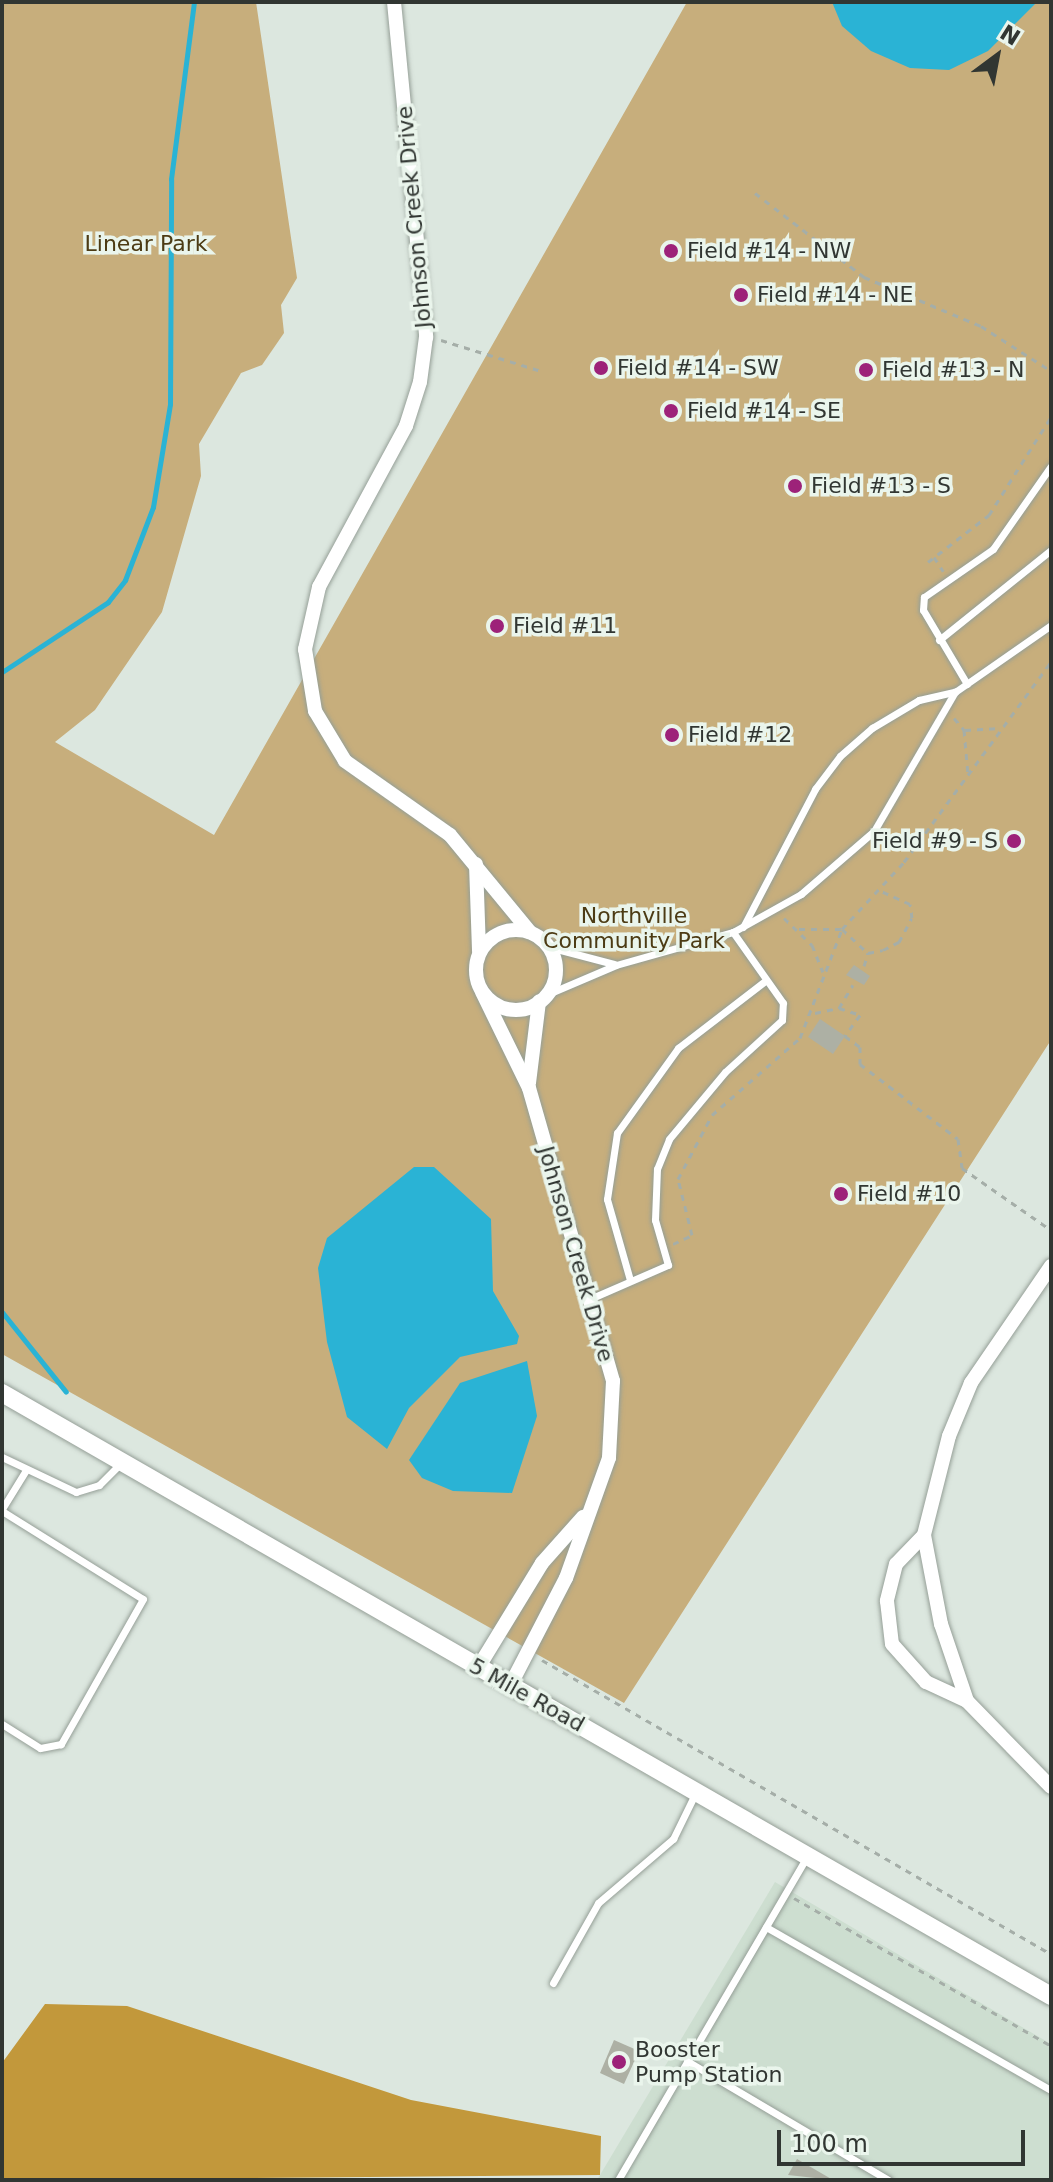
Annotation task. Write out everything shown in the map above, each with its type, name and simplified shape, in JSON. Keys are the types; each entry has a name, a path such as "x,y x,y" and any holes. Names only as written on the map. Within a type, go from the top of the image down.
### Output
{"street":[{"name":"Johnson Creek Drive","path":"394,2 425,340 406,426 319,587 305,649 315,711 345,761 476,860 530,932"},
{"path":"476,860 483,900 478,955 482,992 515,1010 544,998 556,971 549,947 530,932 494,936 478,955"},
{"name":"Johnson Creek Drive","path":"482,992 529,1088 592,1298 613,1381 609,1458 586,1513 566,1578 510,1686"},
{"name":"Johnson Creek Drive","path":"529,1088 544,998"},
{"path":"967,1701 941,1624 924,1535 949,1436 971,1383 1051,1266"},
{"name":"5 Mile Road","path":"2,1393 1051,1996"},
{"name":"Johnson Creek Drive","path":"478,1668 542,1563 586,1513"},
{"path":"924,1535 896,1564 887,1601 892,1644 926,1682 967,1701 1051,1787"}],"lane":[{"path":"967,684 939,640 924,597 993,549 1051,466"},
{"path":"939,640 1051,550"},
{"path":"738,930 815,789 840,756 919,700 955,692 1051,625"},
{"path":"544,998 616,965 738,930 777,909 842,864 874,831 955,692"},
{"path":"592,1298 668,1265 666,1248 655,1220 657,1169 687,1112 782,1020 783,1003 765,981 738,930"},
{"path":"549,947 616,965"},
{"path":"630,1280 607,1199 617,1133 678,1048 765,981"},
{"path":"2,1457 76,1492 99,1485 121,1462"},
{"path":"2,1724 40,1748 61,1744 143,1599 2,1510 26,1470"},
{"path":"553,1983 598,1903 673,1839 697,1790"},
{"path":"618,2180 808,1855"},
{"path":"766,1927 1051,2090"},
{"path":"687,2061 888,2180"}],"path":[{"path":"755,193 864,277 981,326 1051,371"},
{"path":"425,340 461,343 541,371"},
{"path":"928,562 989,515 1051,417"},
{"path":"934,557 948,580"},
{"path":"666,1248 692,1235 678,1179 712,1115 800,1038 815,1013 823,972 842,929 881,891 1051,662"},
{"path":"945,707 964,730 968,775"},
{"path":"964,730 1001,728"},
{"path":"868,953 899,942 912,918 910,904 881,891"},
{"path":"777,909 799,929 823,972"},
{"path":"799,929 842,929 868,953"},
{"path":"864,966 868,953"},
{"path":"839,1008 853,985"},
{"path":"815,1013 839,1008 860,1015 845,1036 860,1047 860,1064 958,1139 962,1168 1051,1230"},
{"path":"528,1652 1051,1954"},
{"path":"786,1893 1051,2046"}],"shaded area":[{"path":"775,1882 1051,2044 1051,2180 597,2180"},
{"path":"45,2004 127,2006 411,2100 601,2136 600,2175 2,2180 2,2063"}],"green space":[{"name":"Northville Community Park","path":"2,2 256,2 297,278 281,305 284,333 262,365 241,373 199,444 201,476 162,612 95,710 55,742 214,835 687,2 1051,2 1051,1040 624,1703 2,1354"}],"water":[{"path":"832,2 1037,2 988,51 949,70 910,68 871,51 842,26"},
{"path":"414,1167 434,1167 491,1219 493,1291 519,1336 517,1344 460,1357 409,1408 387,1449 347,1417 327,1342 318,1268 327,1238"},
{"path":"527,1361 537,1416 512,1493 453,1491 422,1478 409,1460 460,1383"}],"building":[{"path":"854,965 870,976 864,985 846,975"},
{"path":"820,1019 845,1036 833,1054 808,1037"},
{"name":"Booster Pump Station","path":"614,2040 639,2051 624,2084 600,2073"},
{"path":"797,2159 833,2180 788,2175"}],"waterway":[{"path":"2,672 108,602 125,580 153,507 170,404 171,179 194,2"},
{"path":"2,1312 66,1392"}],"place":[{"name":"Field #14 - NW","path":"671,251"},
{"name":"Field #14 - NE","path":"741,295"},
{"name":"Field #14 - SW","path":"601,368"},
{"name":"Field #13 - N","path":"866,370"},
{"name":"Field #14 - SE","path":"671,411"},
{"name":"Field #13 - S","path":"795,486"},
{"name":"Field #11","path":"497,626"},
{"name":"Field #12","path":"672,735"},
{"name":"Field #9 - S","path":"1014,841"},
{"name":"Field #10","path":"841,1194"},
{"name":"Booster Pump Station","path":"619,2062"}],"park label":[{"name":"Linear Park","path":"146,244"}]}
